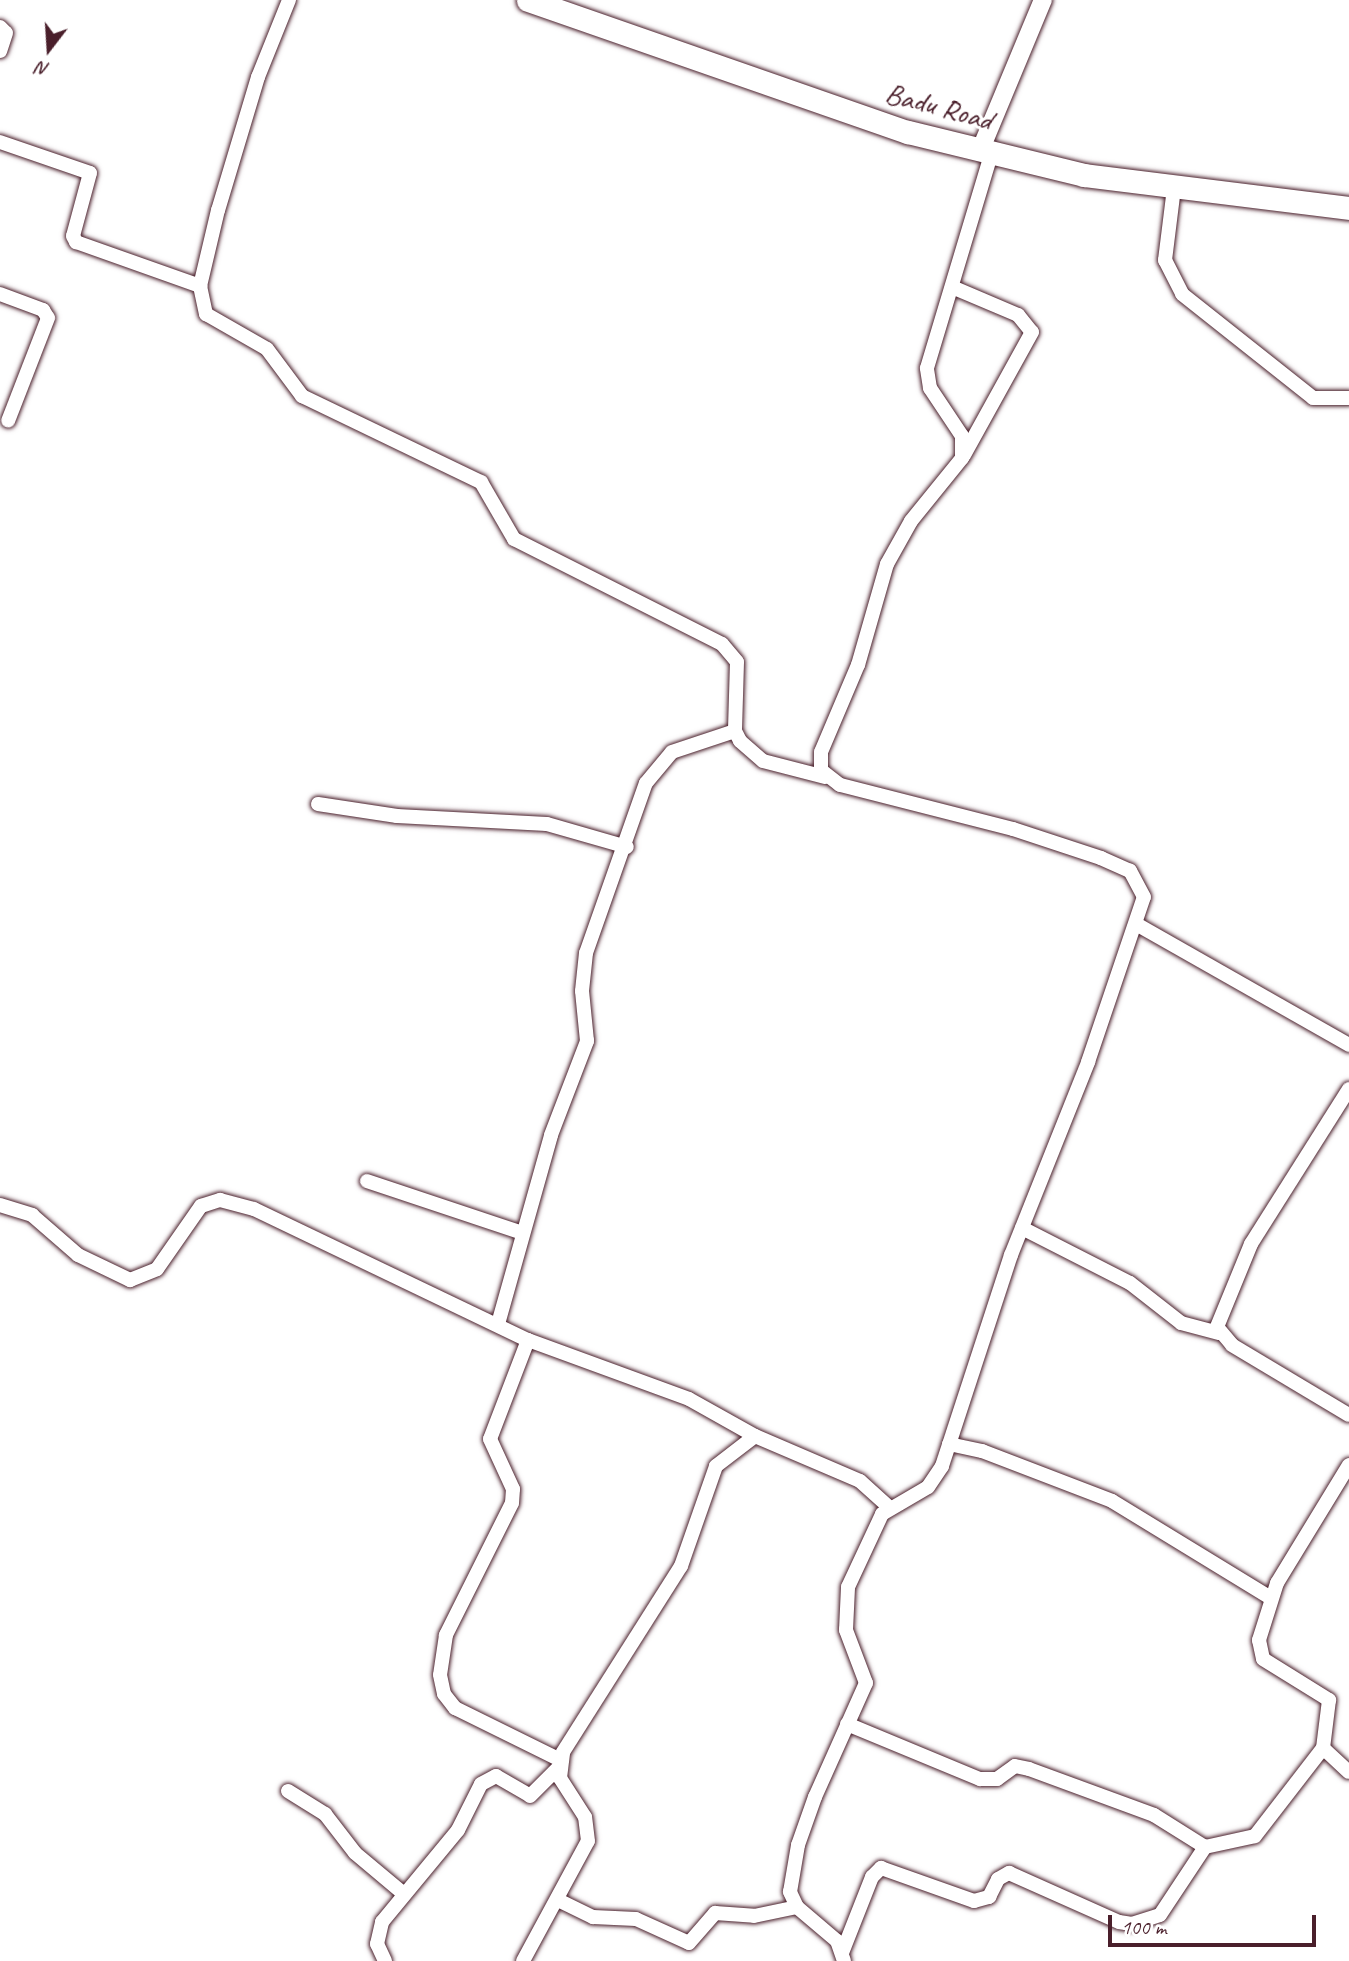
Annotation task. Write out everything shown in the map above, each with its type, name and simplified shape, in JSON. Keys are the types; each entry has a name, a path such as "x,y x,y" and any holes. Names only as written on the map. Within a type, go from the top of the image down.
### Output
{"main road":[{"name":"Badu Road","path":"528,0 768,87 986,152 1174,188 1349,208"}],"street":[{"path":"289,0 245,117 200,286 206,314 267,349 302,396 468,474 491,491 514,539 722,644 732,653 739,673 735,731 764,761 1013,828 1130,871 1144,897 1138,925 1022,1228 936,1478 889,1507 862,1555 845,1601 846,1629 866,1672 864,1691 847,1724 798,1845 790,1892 797,1907 824,1925 843,1957"},
{"path":"962,458 962,436 930,388 927,368 952,287 986,152 1043,0"},
{"path":"0,27 6,36 0,51"},
{"path":"0,142 90,173 76,242 200,286"},
{"path":"1174,188 1165,260 1182,294 1313,398 1349,398"},
{"path":"825,777 821,752 858,665 887,564 911,521 962,458 1032,332 1018,315 952,287"},
{"path":"0,294 48,314 8,421"},
{"path":"498,1324 522,1233 587,1041 582,974 646,783 659,761 735,731"},
{"path":"318,804 397,816 547,824 626,847"},
{"path":"1138,925 1349,1045"},
{"path":"1219,1333 1218,1321 1251,1244 1349,1088"},
{"path":"367,1181 522,1233"},
{"path":"0,1205 32,1215 78,1255 130,1280 157,1269 201,1206 232,1203 282,1221 349,1258 498,1324 527,1340 689,1399 755,1436 860,1481 889,1507"},
{"path":"1022,1228 1119,1277 1181,1323 1219,1333 1349,1415"},
{"path":"523,1961 560,1901 589,1830 559,1764 455,1708 443,1693 440,1675 446,1635 512,1503 508,1476 491,1448 491,1430 527,1340"},
{"path":"384,1961 377,1934 404,1894 458,1830 486,1779 502,1777 530,1796 559,1764 681,1566 716,1466 755,1436"},
{"path":"949,1444 982,1451 1112,1501 1271,1598"},
{"path":"847,1724 981,1779 997,1779 1015,1766 1029,1769 1154,1815 1205,1847 1255,1836 1323,1748 1329,1700 1272,1667 1259,1650 1271,1598 1349,1465"},
{"path":"1323,1748 1349,1772"},
{"path":"288,1791 325,1814 355,1853 404,1894"},
{"path":"843,1957 872,1877 881,1868 974,1901 989,1897 998,1879 1009,1873 1055,1897 1132,1924 1169,1907 1205,1847"},
{"path":"560,1901 593,1917 636,1919 688,1943 715,1913 754,1916 797,1907"}]}
